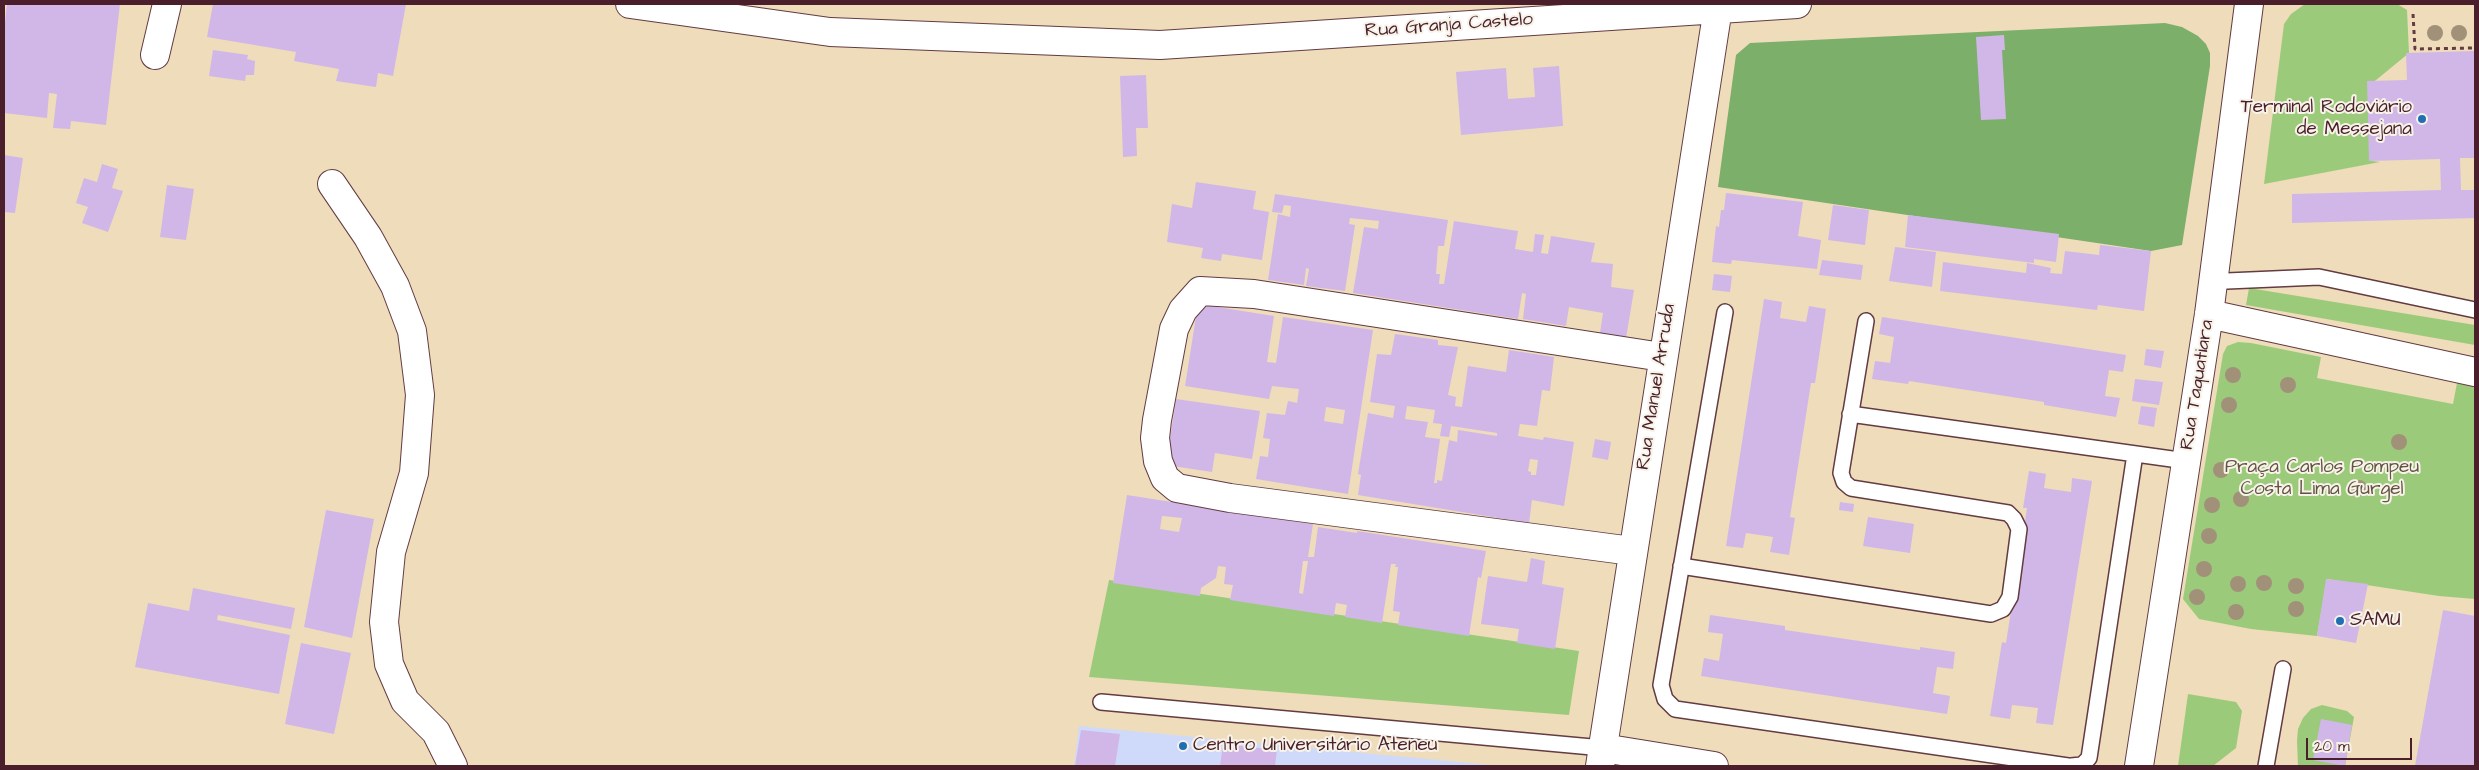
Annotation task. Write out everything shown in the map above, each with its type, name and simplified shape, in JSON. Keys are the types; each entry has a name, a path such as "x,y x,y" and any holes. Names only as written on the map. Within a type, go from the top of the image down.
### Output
{"street":[{"path":"155,55 167,4"},
{"name":"Rua Granja Castelo","path":"630,4 830,32 1160,44 1797,4"},
{"name":"Rua Taquatiara","path":"2139,766 2209,314 2249,4"},
{"name":"Rua Manuel Arruda","path":"1602,757 1662,357 1718,8"},
{"path":"332,184 368,237 395,286 412,331 420,395 414,473 391,552 384,622 389,664 405,701 436,732 452,766"},
{"path":"1632,551 1230,498 1177,488 1165,478 1158,461 1155,438 1157,420 1174,329 1183,310 1200,291 1254,294 1662,357"},
{"path":"2209,314 2475,372"},
{"path":"1602,757 1714,766"}],"lane":[{"path":"2213,279 2228,281 2320,277 2475,310"},
{"path":"1725,312 1661,685 1665,699 1675,710 2070,766 2082,765 2089,758 2135,454"},
{"path":"1682,566 1991,614 2003,609 2010,597 2019,529 2014,518 2008,513 1851,488 1844,482 1841,473 1866,321"},
{"path":"1850,414 2186,461"},
{"path":"2266,766 2283,669"},
{"path":"1101,702 1602,757"}],"path":[{"path":"2413,14 2415,49 2475,48"}],"shaded area":[{"name":"Centro Universitário Ateneu","path":"1079,726 1502,766 1074,766"}],"green space":[{"path":"2305,4 2397,4 2407,10 2409,53 2370,85 2372,161 2380,162 2264,184 2284,24 2291,14"},
{"path":"2165,23 2182,27 2198,36 2206,44 2210,53 2210,66 2182,245 2151,251 1718,187 1736,55 1750,43"},
{"path":"2249,288 2475,325 2475,345 2246,305"},
{"name":"Praça Carlos Pompeu Costa Lima Gurgel","path":"2238,342 2321,357 2317,378 2453,404 2457,383 2475,387 2475,599 2439,596 2327,579 2317,636 2251,629 2199,619 2183,599 2223,354 2227,346"},
{"path":"1109,580 1579,651 1569,715 1089,677"},
{"path":"2188,694 2236,702 2242,711 2236,748 2213,766 2178,766"},
{"path":"2322,705 2347,711 2354,717 2345,766 2298,766 2298,729 2303,718 2311,709"}],"building":[{"path":"7,4 120,4 106,125 71,121 70,129 53,128 57,94 49,93 47,118 4,113 4,31"},
{"path":"213,4 406,4 393,76 378,73 376,87 336,81 339,69 294,61 296,52 207,37"},
{"path":"2004,35 2005,50 2002,50 2006,119 1981,120 1976,37"},
{"path":"213,50 248,55 247,59 255,61 254,75 246,75 245,81 209,76"},
{"name":"Terminal Rodoviário de Messejana","path":"2475,51 2475,158 2460,158 2461,190 2475,190 2475,218 2292,223 2292,194 2441,190 2440,159 2369,161 2367,81 2407,80 2406,53"},
{"path":"1559,66 1563,126 1461,135 1456,72 1506,68 1508,99 1535,97 1533,68"},
{"path":"1146,75 1148,128 1136,128 1137,156 1123,157 1120,76"},
{"path":"4,155 23,158 15,213 4,212"},
{"path":"102,164 118,169 112,188 123,191 108,232 82,223 88,207 76,203 84,178 97,182"},
{"path":"1196,182 1256,191 1253,209 1269,212 1262,260 1222,254 1221,261 1201,258 1203,248 1167,242 1172,204 1192,208"},
{"path":"167,185 194,189 186,240 160,237"},
{"path":"1726,193 1803,202 1798,236 1821,240 1817,269 1732,260 1731,264 1712,262 1716,226 1719,227"},
{"path":"1275,194 1448,220 1444,246 1438,246 1436,274 1440,274 1439,284 1444,284 1454,221 1518,231 1515,249 1533,252 1535,234 1544,235 1541,253 1548,254 1551,236 1595,243 1591,262 1613,264 1611,287 1634,290 1626,338 1600,333 1603,313 1569,307 1566,326 1523,319 1526,294 1522,293 1518,319 1353,293 1364,227 1378,229 1379,221 1350,218 1349,224 1355,225 1345,291 1306,286 1309,269 1306,268 1304,285 1268,280 1278,214 1290,217 1291,206 1284,205 1282,213 1272,212"},
{"path":"1833,205 1869,210 1865,245 1828,240"},
{"path":"1908,215 2059,234 2056,262 2034,259 2034,263 1905,247"},
{"path":"2100,245 2151,251 2144,311 2098,305 2097,310 1940,291 1943,262 2026,273 2027,263 2051,268 2050,273 2062,274 2065,251 2099,255"},
{"path":"1895,247 1936,252 1932,287 1889,281"},
{"path":"1822,260 1863,265 1861,280 1819,275"},
{"path":"1714,274 1732,276 1730,292 1712,290"},
{"path":"1764,299 1782,302 1780,318 1806,322 1809,306 1826,309 1815,383 1811,383 1790,517 1795,518 1789,555 1770,552 1773,537 1746,533 1743,548 1726,546"},
{"path":"1198,304 1274,316 1267,362 1276,363 1283,317 1373,330 1348,494 1256,479 1260,456 1268,457 1270,439 1263,438 1267,413 1285,415 1288,401 1297,403 1299,389 1272,386 1269,399 1185,386","holes":["1326,407 1345,410 1343,424 1324,421"]},
{"path":"1882,317 2126,355 2123,372 2109,370 2105,396 2120,398 2116,417 2044,405 2044,402 1909,381 1908,384 1872,379 1875,361 1890,363 1894,337 1879,334"},
{"path":"1395,334 1438,340 1438,345 1458,347 1448,395 1456,397 1455,406 1462,407 1468,366 1506,372 1509,350 1554,357 1550,391 1542,390 1537,426 1520,424 1518,436 1543,440 1544,437 1574,442 1564,506 1532,500 1529,523 1358,495 1361,475 1358,474 1368,413 1393,418 1395,406 1370,402 1377,354 1391,355","holes":["1407,406 1435,410 1433,423 1442,424 1440,436 1449,437 1451,426 1497,433 1497,436 1458,430 1457,442 1449,440 1442,481 1437,480 1437,483 1434,483 1440,439 1425,437 1428,422 1405,419","1530,459 1538,460 1536,475 1531,475 1531,472 1528,471"]},
{"path":"2146,349 2164,351 2161,368 2144,365"},
{"path":"2135,379 2163,382 2159,405 2132,401"},
{"path":"1176,399 1260,411 1252,459 1215,453 1212,472 1166,465"},
{"path":"2141,406 2157,408 2154,427 2138,424"},
{"path":"1595,439 1611,442 1608,460 1592,457"},
{"path":"2029,471 2046,474 2044,488 2071,492 2072,478 2092,481 2053,725 2036,723 2038,708 2012,705 2010,719 1990,716 2002,642 2006,643 2027,508 2023,508"},
{"path":"1127,495 1313,524 1308,557 1314,557 1318,527 1357,533 1357,531 1486,551 1481,578 1478,577 1469,636 1398,625 1400,612 1393,611 1398,567 1395,567 1396,564 1391,564 1382,623 1345,617 1347,605 1336,603 1334,616 1230,600 1233,585 1224,584 1226,567 1218,566 1216,578 1201,588 1200,596 1113,583","holes":["1162,516 1182,518 1179,532 1160,529","1303,561 1308,561 1303,594 1299,593"]},
{"path":"1840,502 1854,504 1853,512 1839,510"},
{"path":"326,510 374,519 352,638 304,627"},
{"path":"1868,517 1914,524 1910,553 1863,546"},
{"path":"1531,558 1545,561 1542,584 1564,588 1555,649 1517,643 1519,629 1481,624 1488,576 1527,582"},
{"name":"SAMU","path":"2326,579 2368,584 2356,643 2317,636"},
{"path":"193,588 295,608 291,629 218,615 217,620 290,635 279,694 135,667 148,603 189,611"},
{"path":"2443,610 2475,616 2475,766 2415,766"},
{"path":"1710,615 1785,626 1785,630 1920,650 1920,647 1955,652 1953,669 1937,667 1933,693 1950,696 1947,714 1701,676 1704,658 1719,661 1723,634 1708,632"},
{"path":"301,643 351,653 334,734 285,724"},
{"path":"2321,719 2352,725 2345,766 2313,760"},
{"path":"1081,730 1120,734 1115,766 1075,766"},
{"path":"1223,744 1277,750 1275,766 1220,766"}],"place":[{"name":"Terminal Rodoviário de Messejana","path":"2422,119"},
{"name":"SAMU","path":"2340,621"},
{"name":"Centro Universitário Ateneu","path":"1183,746"}]}
